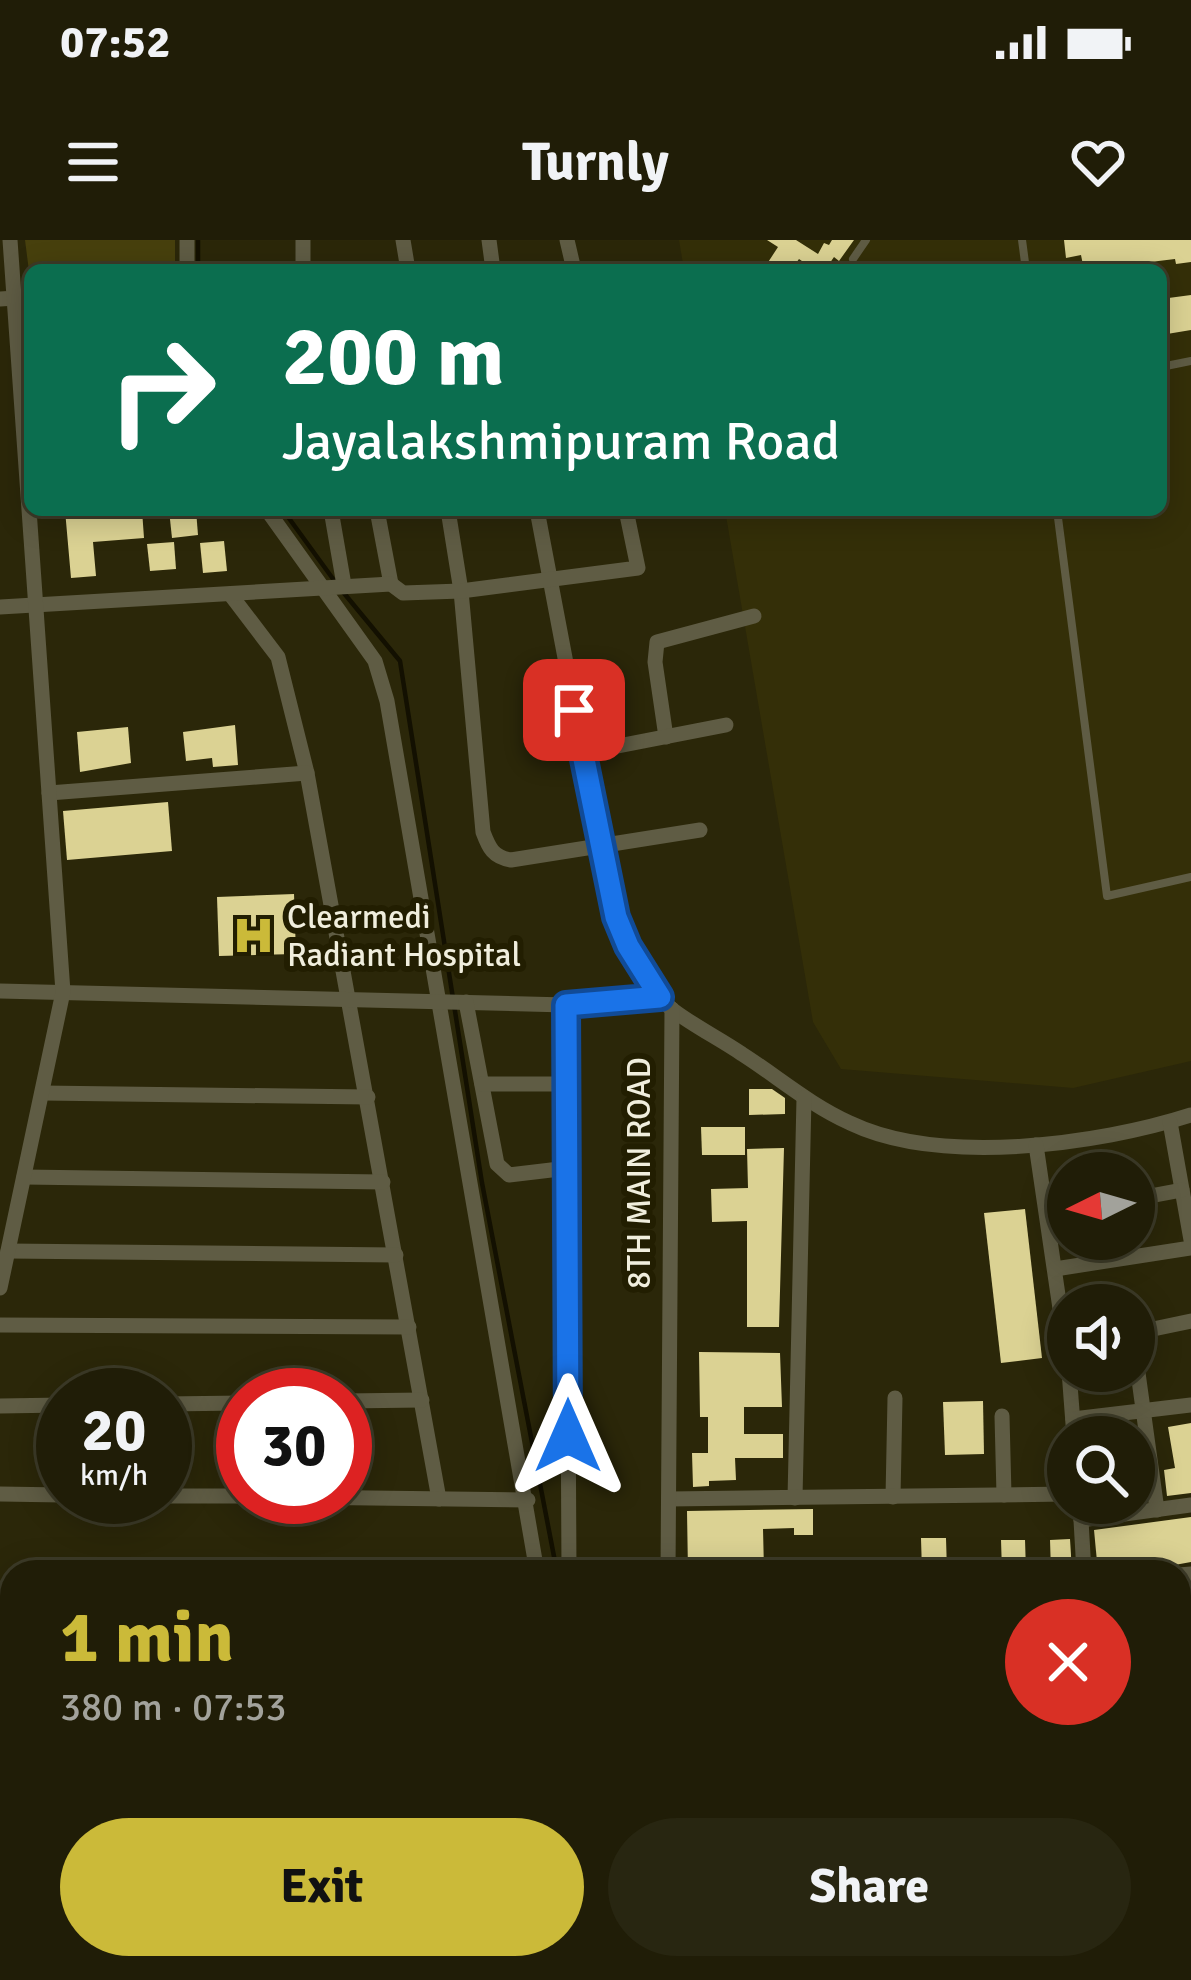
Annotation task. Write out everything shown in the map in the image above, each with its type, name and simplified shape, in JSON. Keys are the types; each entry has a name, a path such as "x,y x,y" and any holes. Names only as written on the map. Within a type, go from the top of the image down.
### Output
{"street":[{"path":"10,240 24,381"},
{"path":"0,1288 63,992 31,516"},
{"path":"271,516 374,661 387,701 536,1560"},
{"path":"332,516 344,586"},
{"path":"378,516 391,584"},
{"path":"449,516 461,591 483,832 489,849 511,860 700,830"},
{"path":"538,516 616,917 628,946 666,1003 804,1098 853,1125 902,1140 990,1148 1036,1145 1095,1138 1191,1115"},
{"path":"0,607 318,586 391,584 403,593 461,591 638,568 627,516"},
{"path":"230,594 278,657 307,773 439,1498"},
{"path":"666,737 655,662 657,642 754,616"},
{"path":"582,753 726,725"},
{"path":"49,793 307,773"},
{"path":"0,991 566,1005 666,1003"},
{"path":"466,1002 497,1164 509,1175 568,1168"},
{"name":"8TH MAIN ROAD","path":"666,1003 668,1560"},
{"path":"566,1005 569,1560"},
{"path":"482,1084 567,1084"},
{"path":"42,1093 368,1097"},
{"path":"795,1498 804,1098"},
{"path":"1055,1269 1191,1244 1170,1122"},
{"path":"1036,1145 1057,1284"},
{"path":"24,1177 383,1182"},
{"path":"1155,1194 1182,1190"},
{"path":"8,1251 396,1256"},
{"path":"1155,1329 1191,1321"},
{"path":"0,1325 409,1327"},
{"path":"1141,1392 1157,1510 1191,1505"},
{"path":"892,1497 896,1398"},
{"path":"372,1401 422,1400"},
{"path":"0,1406 36,1405"},
{"path":"1108,1416 1191,1405"},
{"path":"1002,1416 1004,1495"},
{"path":"0,1494 36,1495"},
{"path":"669,1499 1047,1494"},
{"path":"372,1498 528,1500"},
{"path":"1081,1524 1083,1560"}],"lane":[{"path":"853,259 866,240"},
{"path":"1058,516 1107,896 1191,878"}],"shaded area":[{"path":"25,240 175,240 175,264 28,264"},
{"path":"679,240 1191,240 1191,1061 1073,1088 841,1069 813,1022 726,516 1167,516 1167,264 683,264"}],"building":[{"path":"767,240 796,240 818,254 824,243 854,240 839,261 834,257 829,264 806,264 799,259 795,264 767,264 778,247"},
{"path":"1064,240 1191,240 1191,262 1083,264 1081,255 1066,258"},
{"path":"1191,295 1191,330 1167,334 1167,298"},
{"path":"66,516 142,516 144,538 93,542 96,576 71,578"},
{"path":"170,516 196,516 198,535 172,538"},
{"path":"224,541 227,571 203,573 200,543"},
{"path":"174,542 176,569 150,571 147,544"},
{"path":"235,725 238,765 213,767 212,758 186,761 183,732"},
{"path":"128,727 131,763 80,772 77,732"},
{"path":"168,802 172,851 67,860 63,811"},
{"path":"294,894 296,954 219,956 217,897"},
{"path":"749,1089 772,1089 785,1098 785,1114 749,1115"},
{"path":"701,1127 745,1127 745,1155 702,1155"},
{"path":"784,1148 779,1327 747,1327 747,1221 712,1222 711,1189 748,1188 747,1149"},
{"path":"1025,1209 1042,1358 1001,1363 984,1213"},
{"path":"699,1352 780,1353 782,1407 744,1407 744,1434 783,1434 783,1458 735,1458 736,1480 693,1487 692,1453 708,1453 708,1417 700,1417"},
{"path":"983,1401 984,1454 945,1455 943,1402"},
{"path":"1191,1423 1191,1493 1167,1496 1164,1470 1175,1468 1168,1427"},
{"path":"813,1509 813,1535 794,1535 794,1528 763,1529 764,1560 688,1560 687,1511"},
{"path":"1191,1517 1191,1560 1097,1560 1094,1530"},
{"path":"921,1538 946,1538 947,1560 922,1560"},
{"path":"1070,1539 1071,1560 1051,1560 1050,1540"},
{"path":"1001,1540 1025,1540 1026,1560 1002,1560"}],"waterway":[{"path":"198,240 198,264"},
{"path":"287,516 336,583"},
{"path":"343,592 400,661 482,1183 555,1560"}],"place":[{"name":"Clearmedi Radiant Hospital","path":"253,935"}],"route":[{"path":"568,1436 566,1005 660,997 616,917 574,710"}]}
